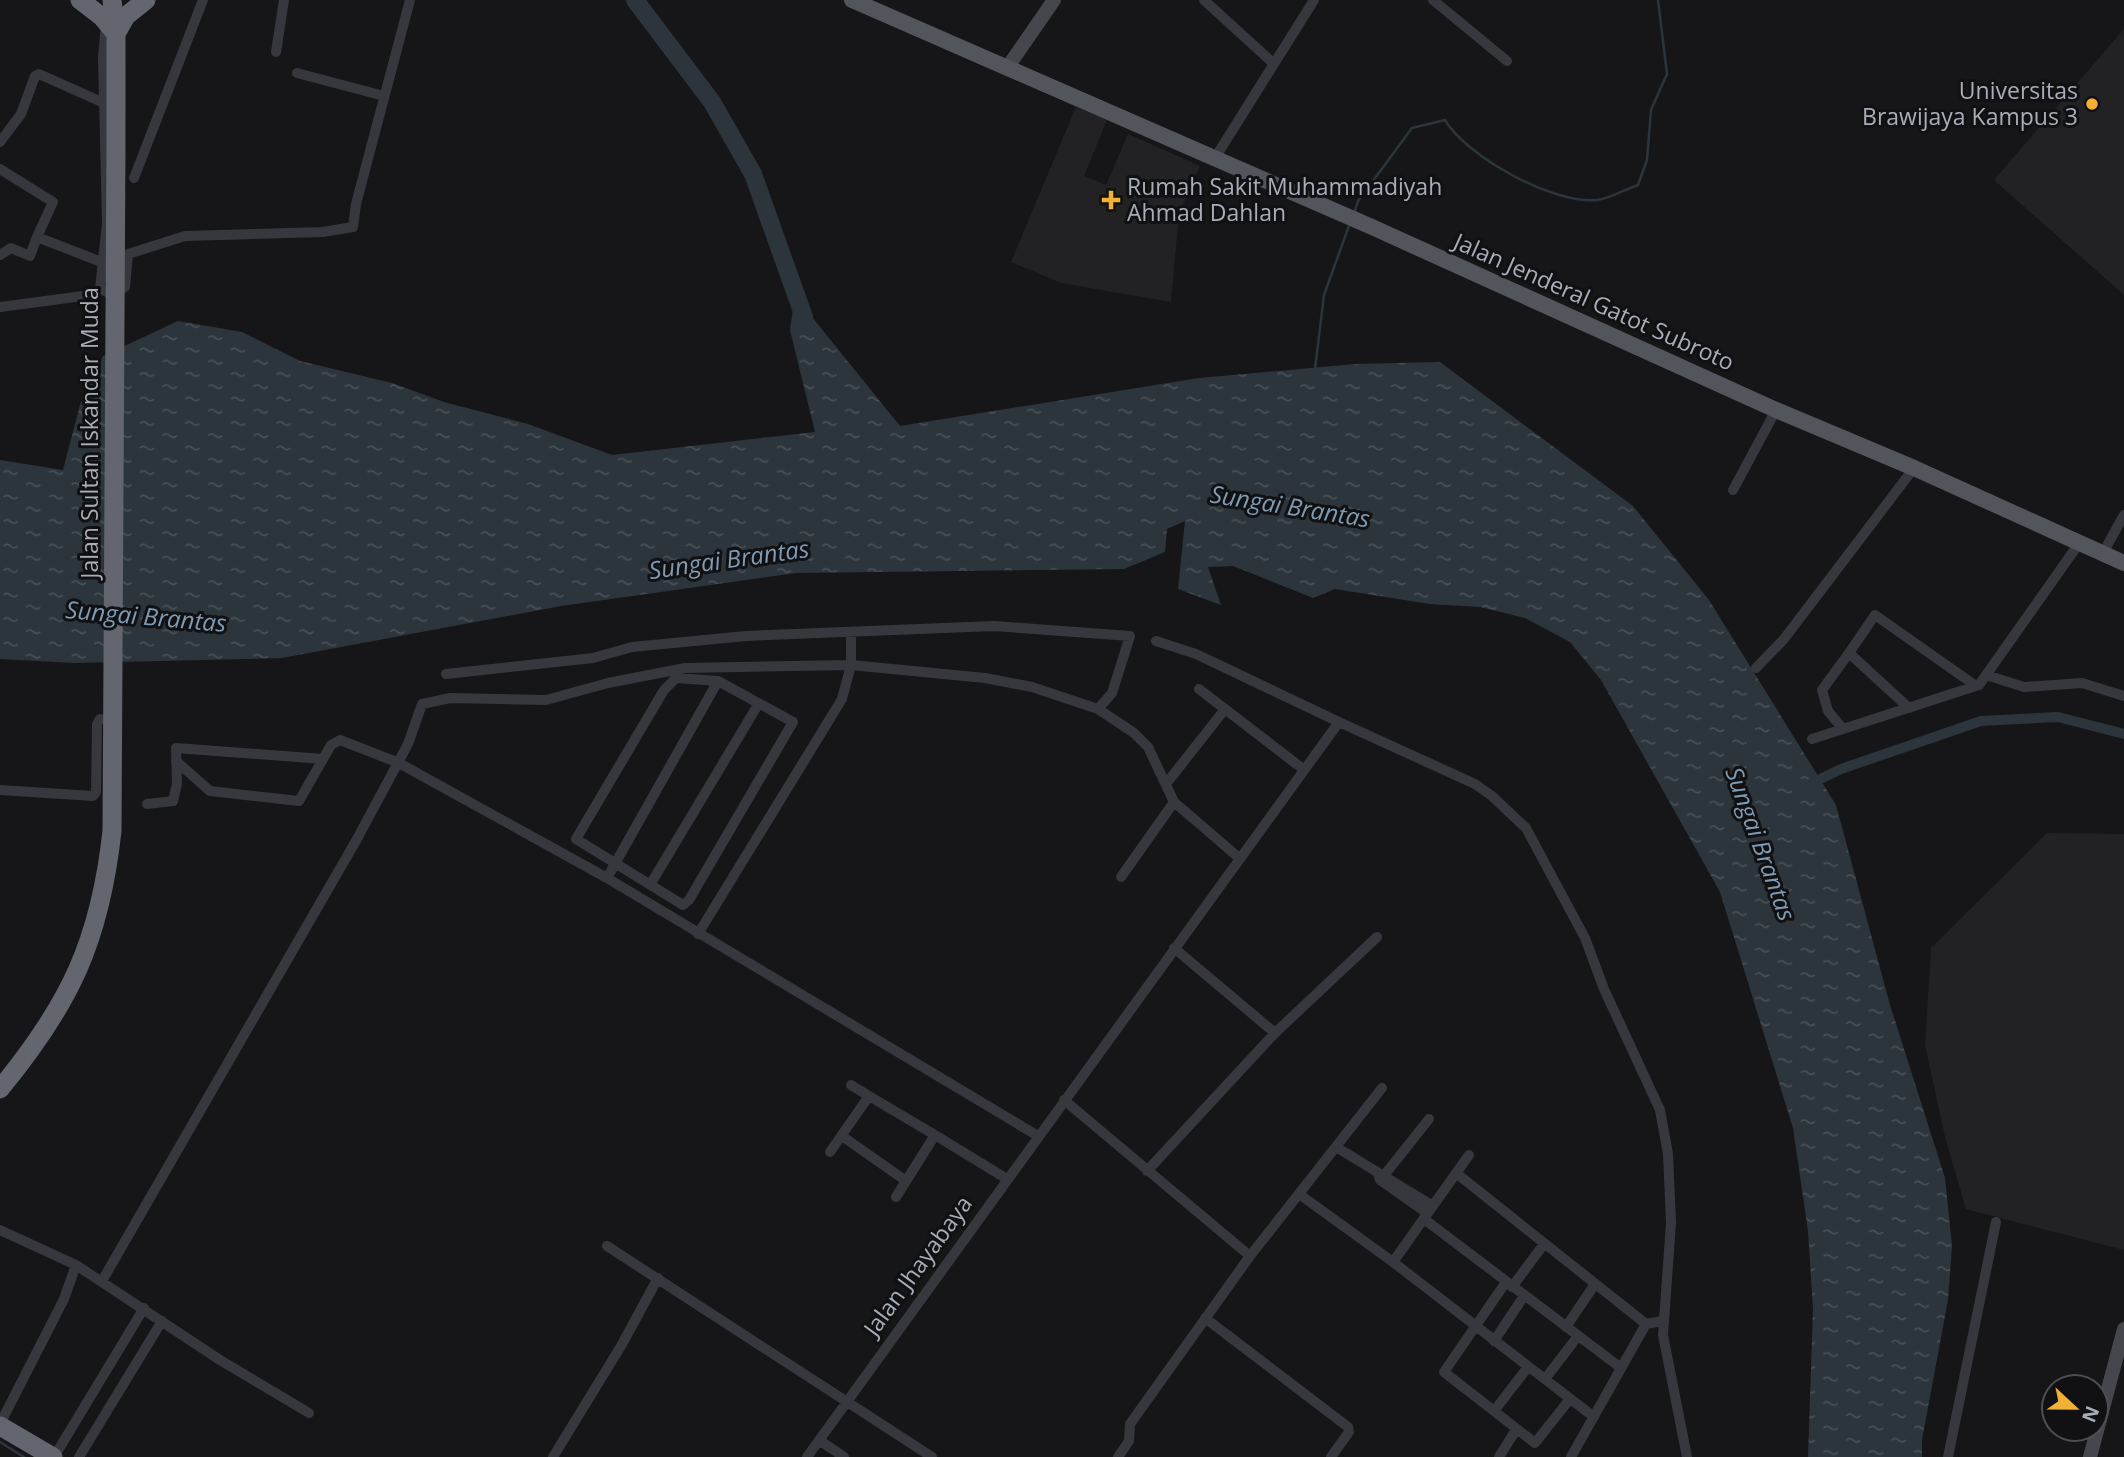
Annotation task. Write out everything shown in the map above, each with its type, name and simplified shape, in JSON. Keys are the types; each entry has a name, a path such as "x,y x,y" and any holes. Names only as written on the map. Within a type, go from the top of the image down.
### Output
{"highway":[{"path":"80,0 111,28 146,0"},
{"name":"Jalan Sultan Iskandar Muda","path":"0,1089 25,1059 67,996 94,932 105,887 112,831 107,722 112,0"},
{"path":"0,1425 53,1457"}],"main road":[{"name":"Jalan Jenderal Gatot Subroto","path":"852,0 1372,227 1776,410 1914,468 2124,563"},
{"path":"1007,68 1054,0"},
{"path":"2090,1457 2124,1329"}],"street":[{"path":"134,178 203,0"},
{"path":"276,52 284,0"},
{"path":"111,28 104,103 107,223 104,263 110,293 123,290 128,254 184,236 323,232 353,227 356,204 410,0"},
{"path":"1204,0 1273,63"},
{"path":"1216,158 1314,0"},
{"path":"1433,0 1507,61"},
{"path":"297,73 384,96"},
{"path":"0,142 21,114 35,76 39,74 104,103"},
{"path":"0,169 53,202 30,256 11,248 0,255"},
{"path":"37,237 104,263"},
{"path":"0,307 83,296 108,286"},
{"path":"1733,490 1776,410"},
{"path":"1756,668 1783,639 1914,468"},
{"path":"2103,553 2124,515"},
{"path":"1812,739 1976,686 2080,542"},
{"path":"1843,729 1828,711 1822,691 1872,617 1877,615 1976,686"},
{"path":"446,674 593,658 632,648 670,643 851,632 993,626 1130,636 1112,693 1098,709"},
{"path":"698,934 842,699 851,665 851,632"},
{"path":"1156,641 1175,645 1218,663 1475,784 1526,828 1585,939 1604,989 1660,1110 1668,1154 1671,1223 1663,1335 1687,1457"},
{"path":"1849,653 1909,708"},
{"path":"102,1281 398,763 416,724 420,707 433,701 485,698 535,702 685,668 851,665 985,678 1032,687 1098,709 1143,742 1174,802 1238,857"},
{"path":"1986,675 2024,687 2082,683 2124,696"},
{"path":"685,678 718,681 759,703 793,722 687,903 680,905 577,841 576,837 670,682 685,678"},
{"path":"607,878 718,681"},
{"path":"1199,689 1303,769"},
{"path":"650,885 759,703"},
{"path":"1166,785 1224,709"},
{"path":"0,790 93,796 96,792 97,724 107,722"},
{"name":"Jalan Jhayabaya","path":"807,1457 1238,857 1339,722"},
{"path":"176,761 210,791 299,801 331,745 340,740 398,763 607,878 1038,1136"},
{"path":"147,804 173,801 177,784 176,748 323,758"},
{"path":"1121,877 1174,802"},
{"path":"1147,1171 1275,1033 1377,937"},
{"path":"1174,948 1275,1033"},
{"path":"851,1085 1007,1179"},
{"path":"1118,1457 1129,1441 1128,1426 1205,1318 1298,1194 1338,1148 1383,1089"},
{"path":"830,1152 869,1096"},
{"path":"1064,1100 1250,1256"},
{"path":"1381,1176 1429,1119"},
{"path":"896,1197 935,1135"},
{"path":"842,1136 906,1181"},
{"path":"1338,1148 1381,1176 1428,1212 1509,1285 1621,1368"},
{"path":"1393,1262 1469,1155"},
{"path":"1457,1173 1646,1324 1663,1321"},
{"path":"1298,1194 1393,1262 1594,1417"},
{"path":"1948,1457 1996,1222"},
{"path":"0,1230 76,1265 309,1413"},
{"path":"1544,1244 1476,1326 1444,1371 1533,1442 1539,1441 1570,1399"},
{"path":"607,1246 932,1457"},
{"path":"0,1425 64,1299 76,1265"},
{"path":"556,1456 658,1278"},
{"path":"1566,1326 1595,1284"},
{"path":"1494,1340 1524,1296"},
{"path":"53,1457 144,1308"},
{"path":"1205,1318 1348,1427 1349,1432 1331,1457"},
{"path":"79,1457 162,1321"},
{"path":"1572,1457 1646,1324"},
{"path":"1545,1379 1578,1336"},
{"path":"1494,1411 1528,1367"},
{"path":"1499,1457 1516,1430"},
{"path":"819,1440 844,1457"}],"shaded area":[{"name":"Universitas Brawijaya Kampus 3","path":"2124,29 2124,295 1994,180"},
{"name":"Rumah Sakit Muhammadiyah Ahmad Dahlan","path":"1076,107 1107,120 1084,176 1106,185 1128,134 1200,166 1179,214 1171,302 1061,283 1011,262"},
{"path":"2047,833 2124,834 2124,1250 1966,1209 1945,1137 1925,1045 1931,948"}],"water":[{"name":"Sungai Brantas","path":"795,296 900,426 1199,378 1355,364 1440,362 1633,506 1709,600 1836,805 1890,1005 1945,1178 1952,1246 1948,1300 1922,1440 1922,1457 1808,1457 1813,1309 1808,1231 1793,1128 1720,892 1601,680 1570,642 1525,618 1480,607 1430,604 1335,589 1313,598 1233,566 1208,567 1221,605 1178,589 1185,521 1167,529 1165,552 1124,569 796,573 561,606 282,658 74,663 0,659 0,460 63,470 80,405 103,356 178,321 242,332 300,361 392,383 444,402 528,424 612,455 815,432 790,330"}],"waterway":[{"path":"635,0 712,102 753,174 804,317"},
{"path":"1354,214 1358,201 1412,128 1445,120 1472,149 1491,163 1536,187 1559,195 1580,200 1598,200 1638,185 1647,160 1651,110 1667,74 1658,0"},
{"path":"1315,369 1324,295 1350,223"},
{"path":"1808,785 1841,769 1981,721 2058,717 2124,734"},
{"path":"0,1442 24,1457"}],"place":[{"name":"Universitas Brawijaya Kampus 3","path":"2092,104"},
{"name":"Rumah Sakit Muhammadiyah Ahmad Dahlan","path":"1111,200"}]}
